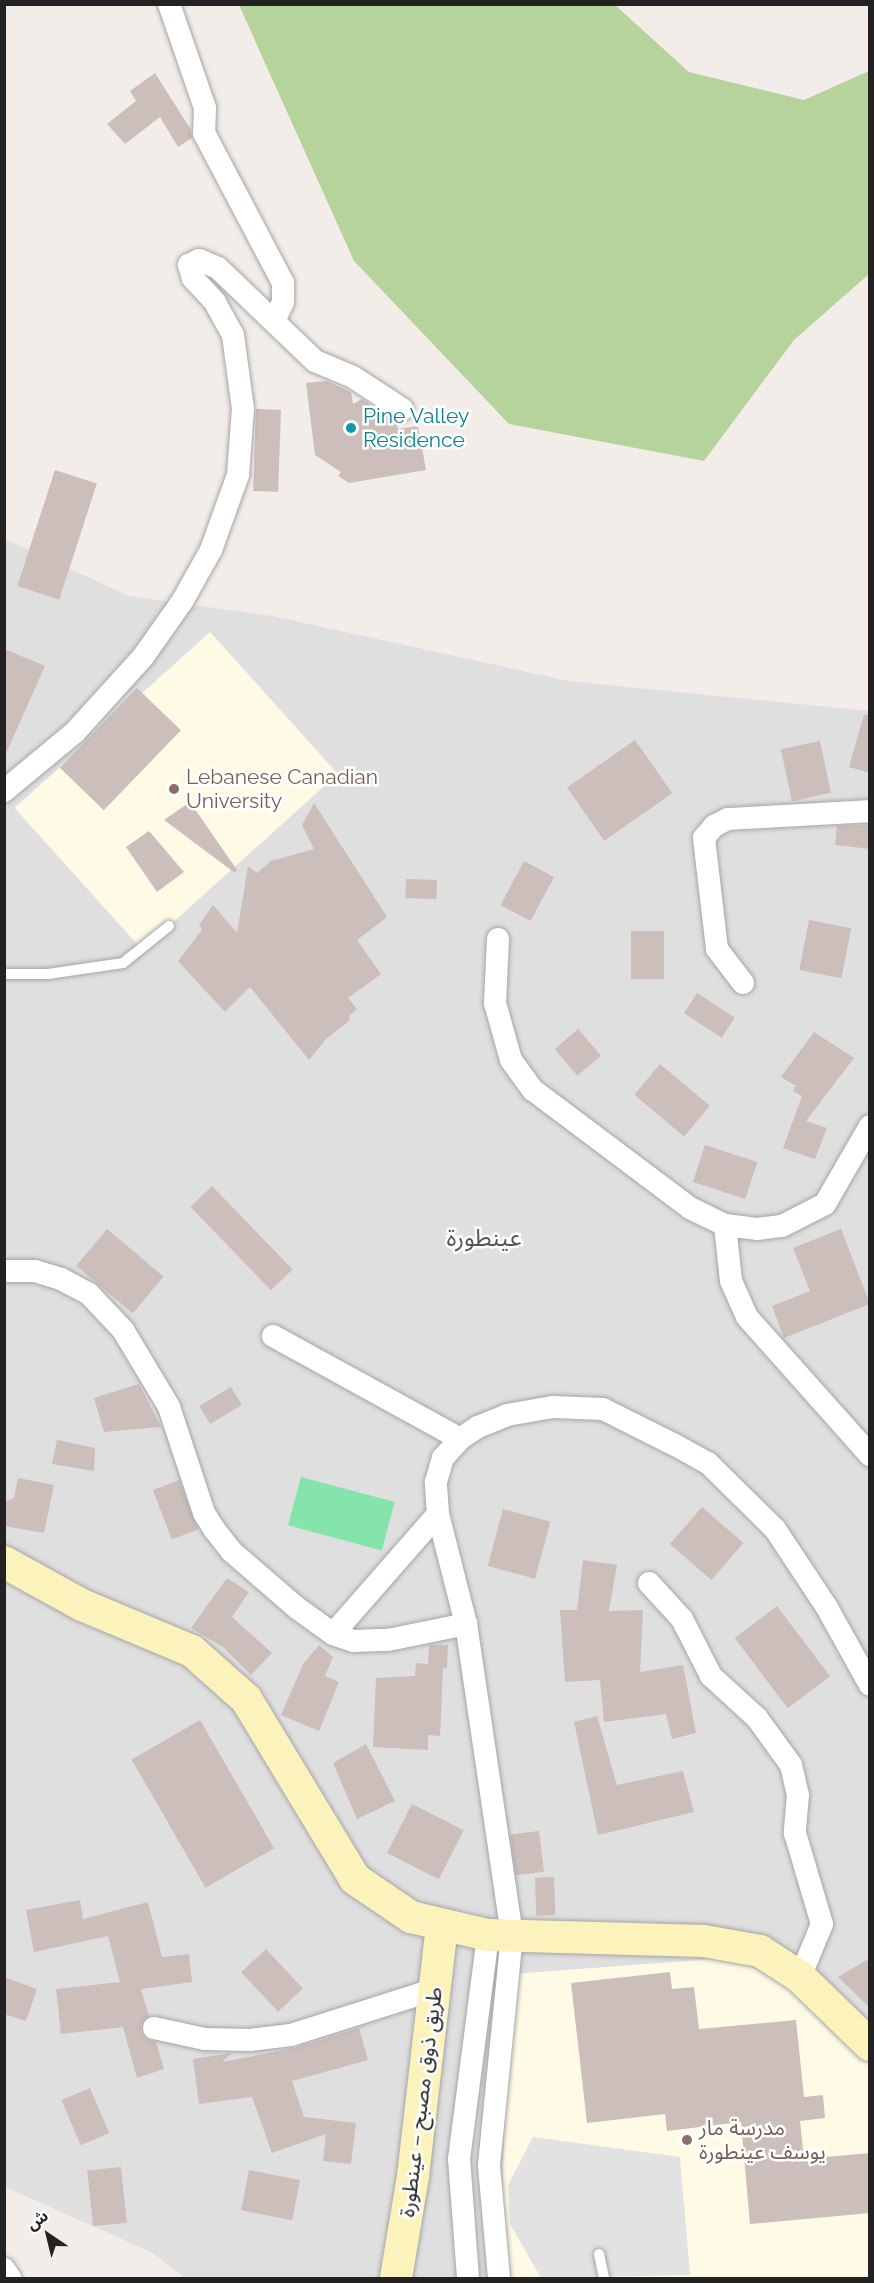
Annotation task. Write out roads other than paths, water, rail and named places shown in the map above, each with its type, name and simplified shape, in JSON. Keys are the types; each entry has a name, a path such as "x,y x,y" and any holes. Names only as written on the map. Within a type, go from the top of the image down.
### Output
{"main road":[{"path":"4,1562 82,1605 192,1651 246,1699 355,1879 411,1917 442,1926 500,1935 704,1941 759,1951 800,1977 870,2045"},
{"name":"طريق ذوق مصبح – عينطورة","path":"396,2278 413,2176 442,1926"}],"street":[{"path":"169,4 205,108 204,133 283,284 283,302 275,319"},
{"path":"4,791 75,732 143,657 183,600 211,550 238,475 243,409 233,335 215,302 193,278 189,265 199,260 218,268 275,319 294,344 315,361 352,377 402,410"},
{"path":"743,983 717,949 704,838 714,826 728,819 870,811"},
{"path":"498,939 495,1003 511,1060 533,1090 690,1208 724,1225 757,1228 782,1226 825,1204 870,1126"},
{"path":"724,1225 729,1273 747,1317 870,1455"},
{"path":"4,1271 35,1271 60,1279 89,1294 123,1330 169,1407 204,1513 214,1529 231,1551 269,1585 333,1634 352,1641 388,1640 466,1624"},
{"path":"273,1336 460,1439"},
{"path":"499,2278 489,2165 500,1935 466,1624 438,1514 436,1482 443,1458 460,1439 478,1427 527,1410 603,1409 708,1463 775,1529 826,1606 870,1685"},
{"path":"333,1634 438,1514"},
{"path":"650,1583 682,1619 711,1676 757,1718 790,1765 798,1795 795,1833 822,1923 800,1977"},
{"path":"468,2278 459,2158 500,1935"},
{"path":"154,2028 205,2039 281,2036 436,1989"},
{"path":"4,2269 10,2278"}],"lane":[{"path":"4,974 48,974 123,963 168,926"},
{"path":"599,2254 604,2278"}],"place":[{"name":"Pine Valley Residence","path":"351,428"},
{"name":"Lebanese Canadian University","path":"174,789"},
{"name":"مدرسة مار يوسف عينطورة","path":"687,2140"}],"district":[{"name":"عينطورة","path":"484,1238"}]}
